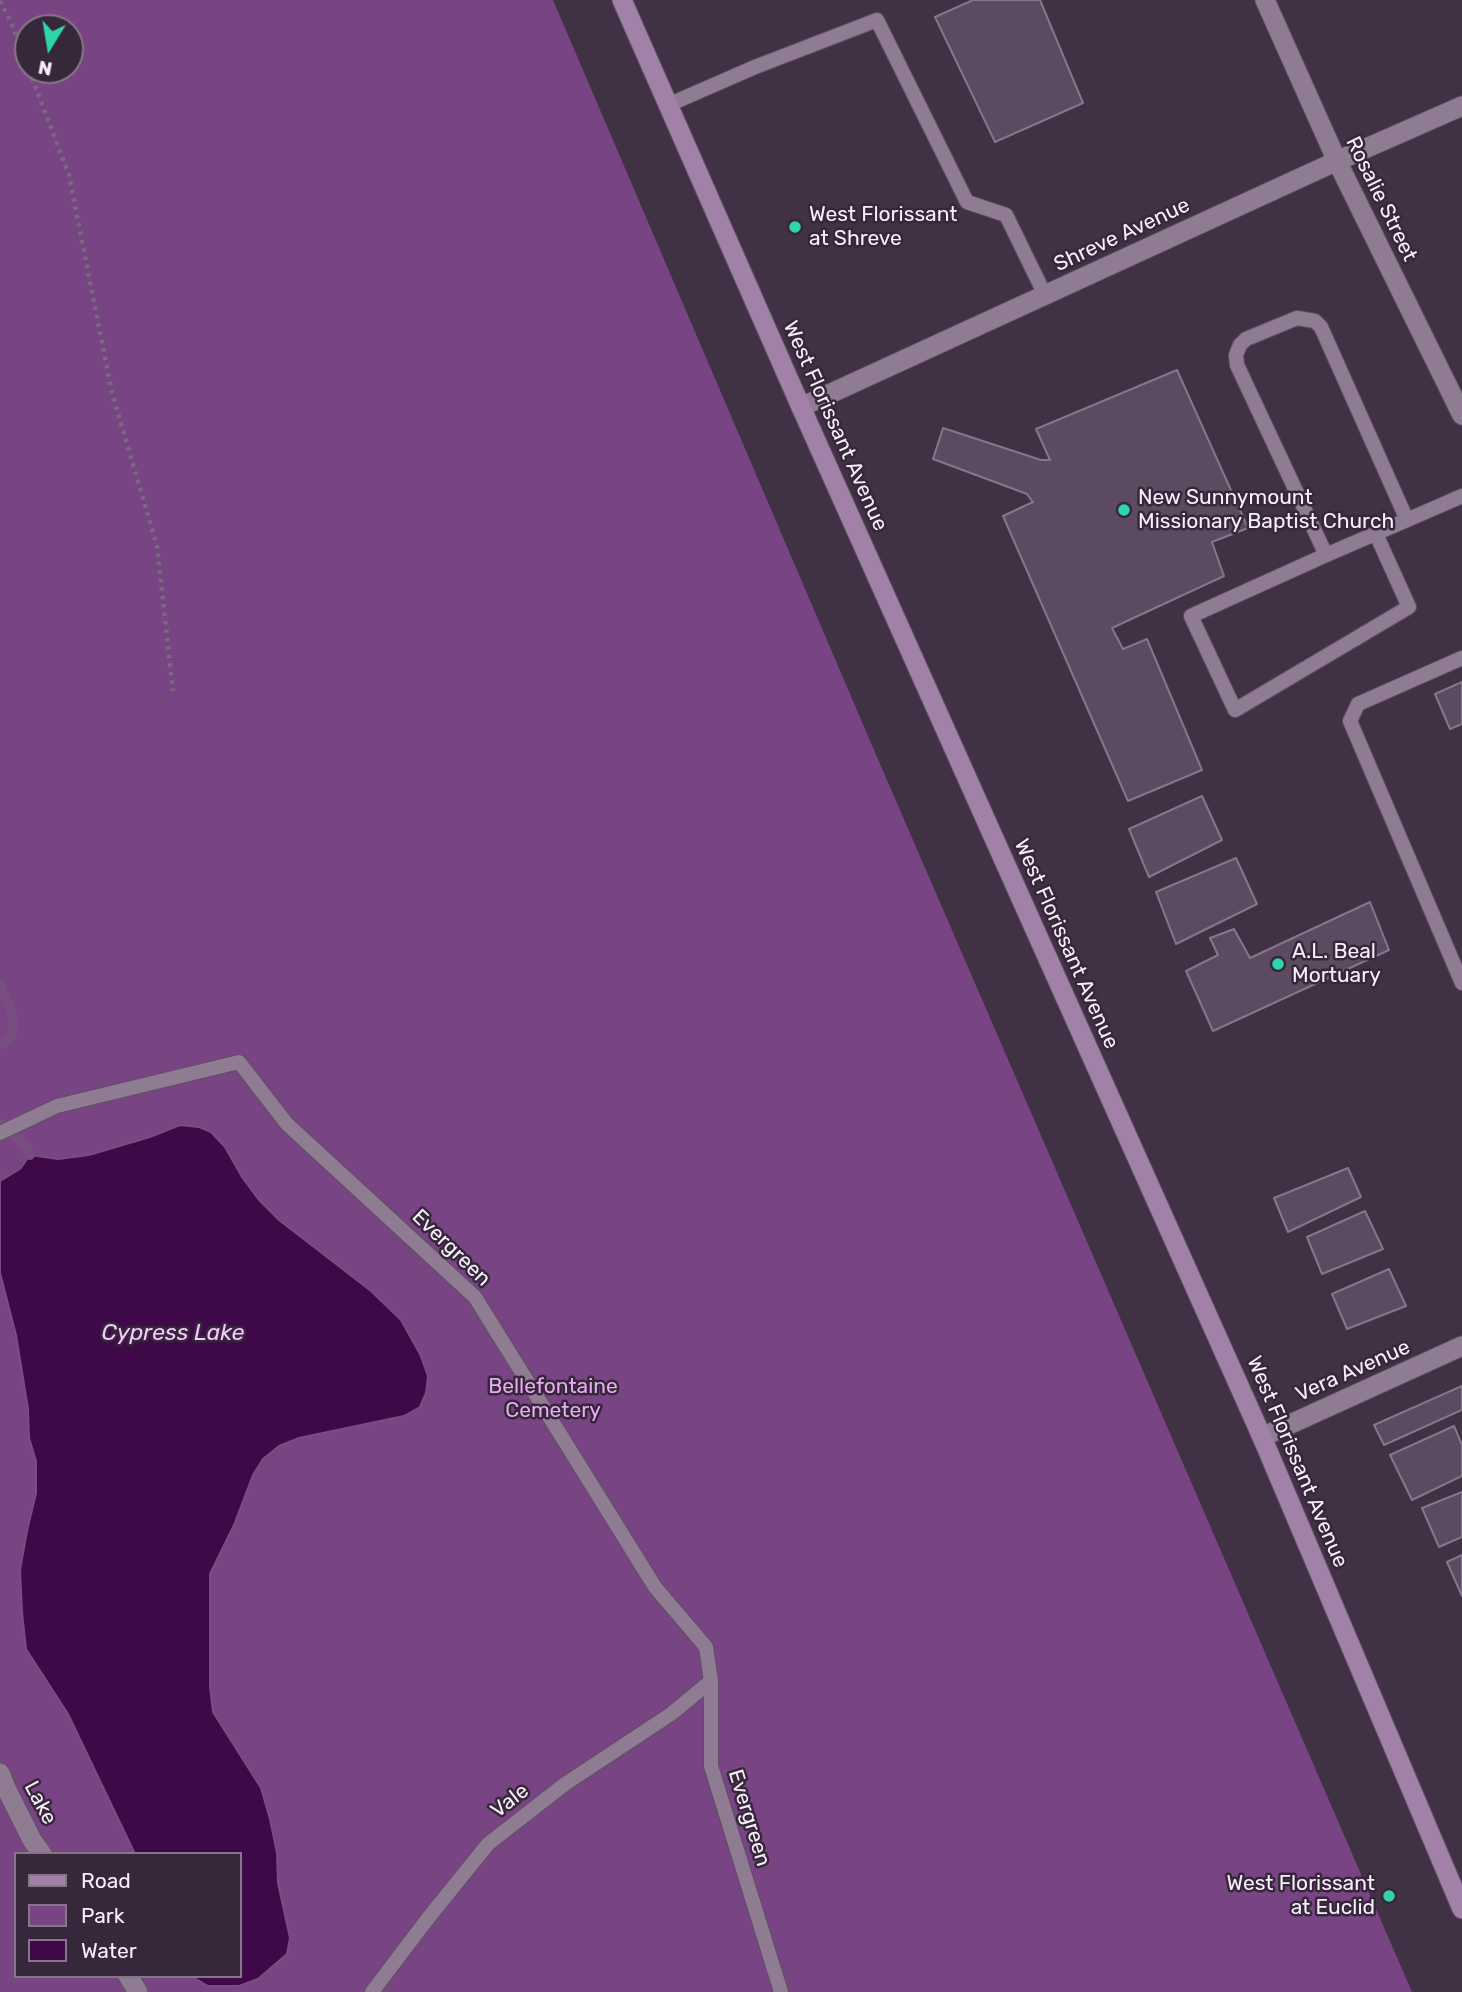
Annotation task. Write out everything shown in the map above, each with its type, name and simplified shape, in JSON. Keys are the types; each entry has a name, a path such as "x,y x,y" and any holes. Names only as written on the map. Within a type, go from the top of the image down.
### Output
{"main road":[{"name":"West Florissant Avenue","path":"622,0 1262,1437 1461,1902"}],"street":[{"name":"Rosalie Street","path":"1265,0 1337,161 1462,415"},
{"name":"Shreve Avenue","path":"801,407 1462,106"},
{"name":"Vera Avenue","path":"1262,1437 1462,1346"},
{"name":"Lake","path":"0,1773 32,1840 41,1852"}],"lane":[{"path":"668,105 877,20 968,202 1006,215 1045,295"},
{"path":"1326,555 1237,365 1236,355 1246,339 1297,318 1315,321 1321,327 1407,520"},
{"path":"1376,534 1409,607 1235,710 1191,616 1326,555 1462,496"},
{"path":"1462,658 1358,704 1350,721 1462,983"},
{"name":"Evergreen","path":"0,1133 57,1106 239,1062 287,1124 475,1297 654,1587 706,1647 711,1681 711,1766 781,1992"},
{"name":"Vale","path":"372,1992 488,1844 565,1784 671,1714 711,1681"}],"path":[{"path":"0,1 14,30"},
{"path":"34,84 69,175 112,394 157,546 173,691"}],"green space":[{"name":"Bellefontaine Cemetery","path":"0,0 553,0 877,757 1412,1992 0,1992"}],"water":[{"name":"Cypress Lake","path":"180,1125 199,1127 211,1132 225,1147 259,1200 279,1220 371,1291 401,1320 420,1354 428,1376 426,1393 420,1407 404,1416 299,1438 279,1446 263,1459 253,1475 234,1525 210,1574 210,1687 213,1712 261,1788 277,1853 278,1883 290,1938 287,1954 258,1979 239,1986 208,1986 194,1978 242,1978 242,1852 134,1852 68,1714 26,1649 22,1612 20,1570 36,1493 36,1461 29,1438 28,1409 16,1335 0,1273 0,1181 20,1169 30,1155 58,1159 89,1155"}],"building":[{"path":"973,0 1040,0 1083,103 995,142 935,17"},
{"path":"1177,370 1248,528 1212,542 1224,576 1112,628 1123,649 1147,639 1202,770 1128,801 1003,516 1033,502 1027,494 933,459 943,428 1041,460 1050,460 1036,429"},
{"path":"1462,682 1462,724 1450,729 1435,694"},
{"path":"1202,796 1222,840 1149,877 1129,829"},
{"path":"1236,858 1257,904 1176,944 1156,892"},
{"name":"A.L. Beal Mortuary","path":"1370,902 1389,950 1213,1031 1186,971 1218,955 1210,938 1234,929 1250,958"},
{"path":"1348,1168 1361,1197 1288,1232 1274,1198"},
{"path":"1365,1211 1383,1249 1322,1274 1307,1237"},
{"path":"1389,1269 1406,1306 1347,1329 1332,1294"},
{"path":"1462,1386 1462,1410 1384,1445 1374,1425"},
{"path":"1454,1426 1462,1445 1462,1476 1412,1500 1390,1455"},
{"path":"1462,1492 1462,1537 1439,1547 1422,1508"},
{"path":"1462,1555 1462,1596 1447,1562"}],"waterway":[{"path":"0,985 14,1021 12,1034 0,1045"},
{"path":"0,1124 22,1141 30,1155"}],"place":[{"name":"West Florissant at Shreve","path":"795,227"},
{"name":"New Sunnymount Missionary Baptist Church","path":"1124,510"},
{"name":"A.L. Beal Mortuary","path":"1278,964"},
{"name":"West Florissant at Euclid","path":"1389,1896"}]}
